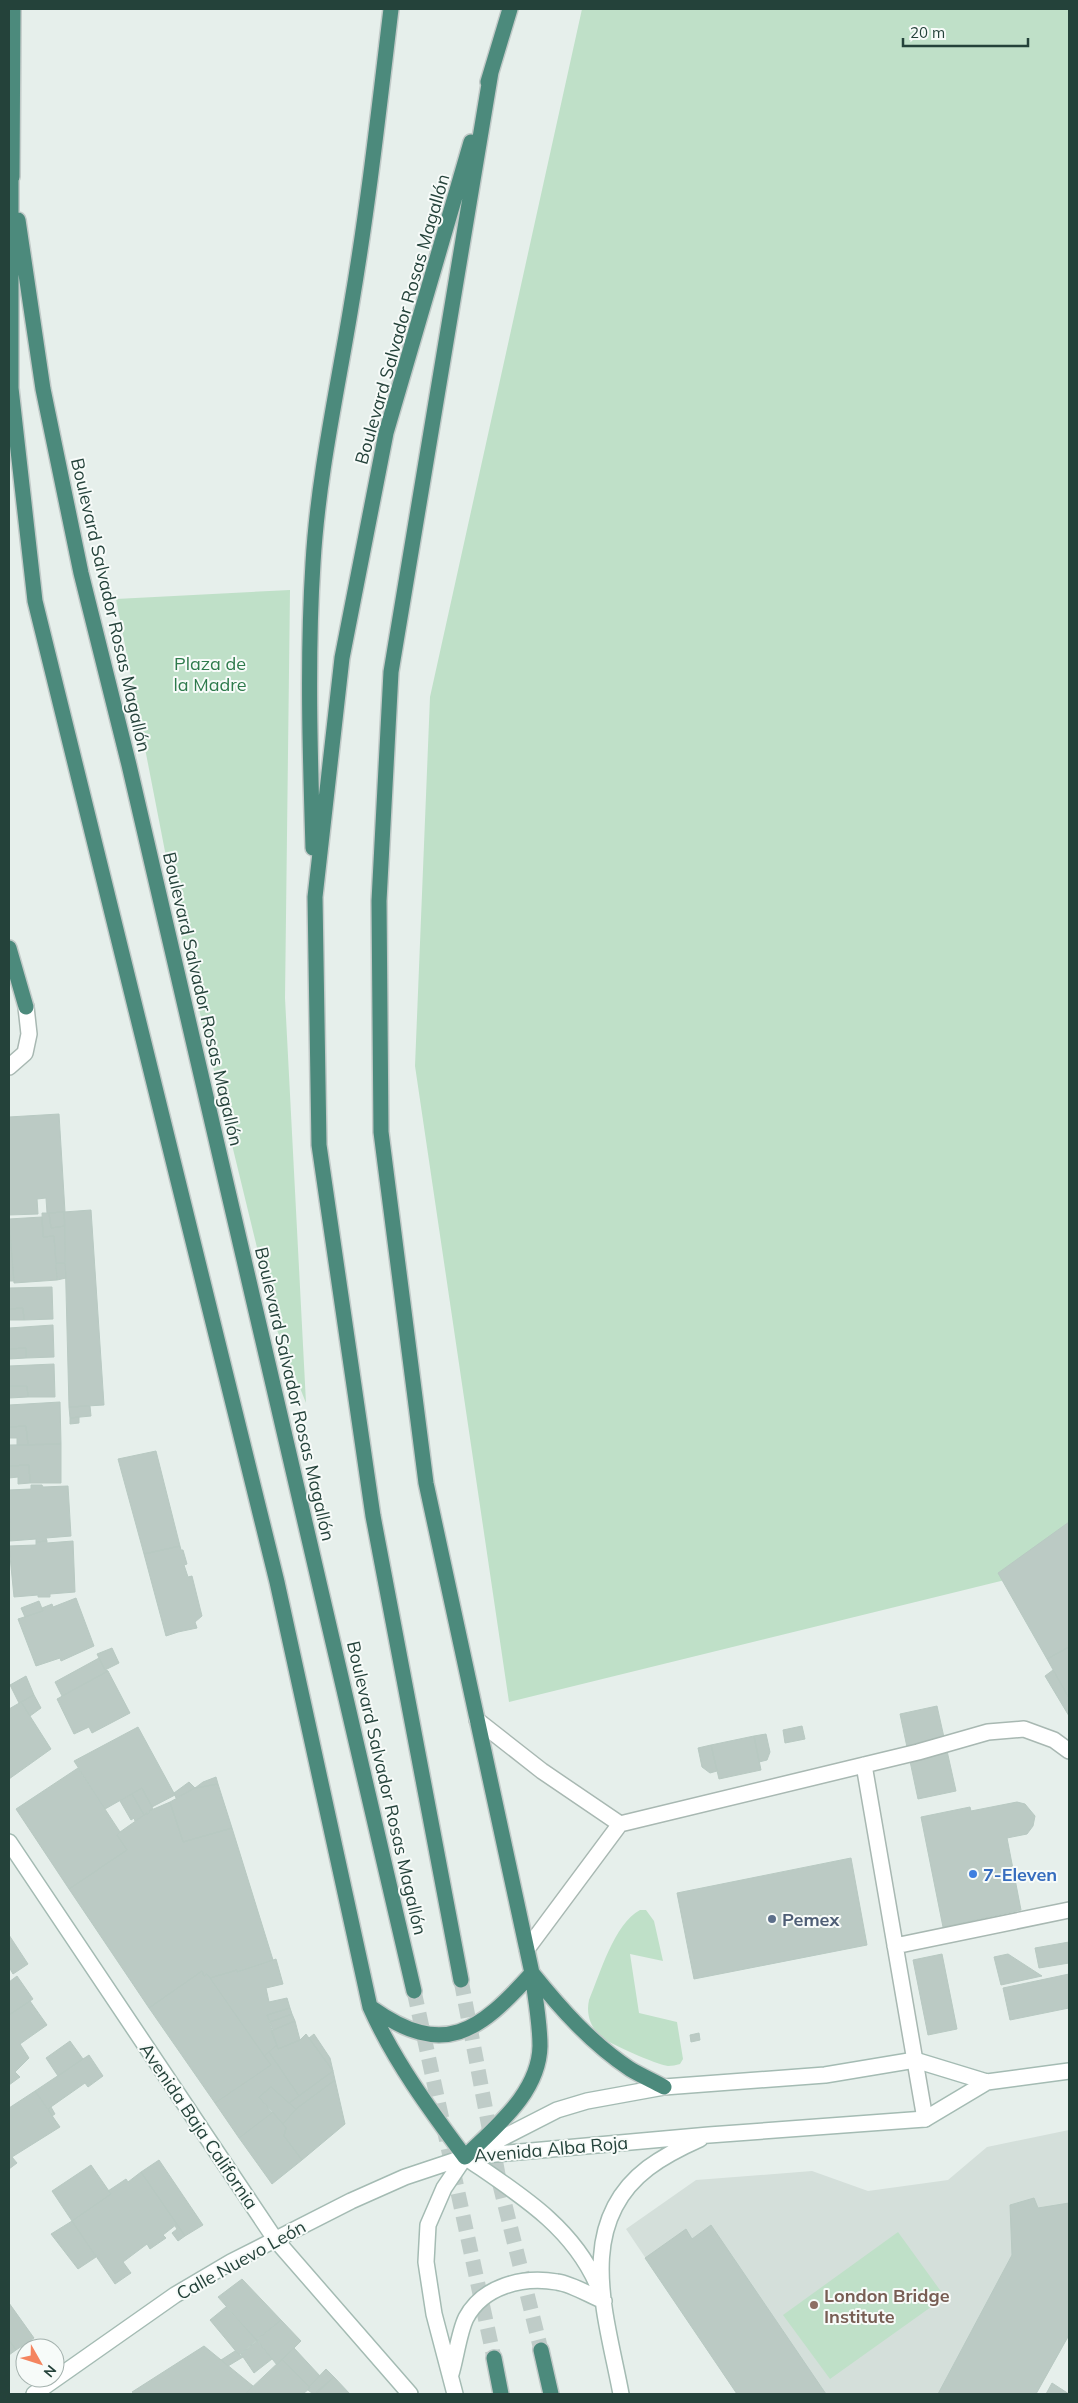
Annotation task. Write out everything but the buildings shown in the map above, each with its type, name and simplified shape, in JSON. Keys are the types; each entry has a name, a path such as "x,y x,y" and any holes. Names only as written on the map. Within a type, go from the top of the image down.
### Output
{"highway":[{"name":"Boulevard Salvador Rosas Magallón","path":"13,9 10,174 43,389 81,573 129,765 414,1991"},
{"path":"315,896 311,771 313,562 326,446 352,306 371,177 391,9"},
{"name":"Boulevard Salvador Rosas Magallón","path":"461,1980 373,1516 320,1145 315,896 342,658 386,433 510,9"},
{"path":"10,174 11,388 35,601 277,1582 370,2007 400,2063 466,2157 513,2110 532,2080 540,2047 532,1974 426,1483 380,1132 379,901 390,672 491,72"},
{"path":"9,948 26,1007"},
{"path":"370,2007 394,2023 424,2035 451,2035 482,2022 506,2003 532,1974"},
{"path":"532,1974 563,2010 599,2046 630,2069 664,2087"},
{"path":"541,2350 551,2394"},
{"path":"494,2358 501,2394"}],"main road":[{"path":"9,1067 25,1053 29,1034 26,1007"},
{"path":"477,1720 542,1771 620,1824"},
{"path":"526,1949 620,1824 864,1765 988,1732 1024,1729 1054,1740 1069,1751"},
{"path":"864,1765 925,2119"},
{"name":"Avenida Baja California","path":"9,1842 275,2239 410,2394"},
{"path":"895,1946 1069,1910"},
{"name":"Avenida Alba Roja","path":"466,2157 557,2110 587,2101 664,2087 825,2076 915,2060 988,2082"},
{"name":"Avenida Alba Roja","path":"466,2157 708,2134 925,2119 988,2082 1069,2071"},
{"path":"621,2394 600,2268 603,2236 616,2206 628,2187 647,2169 670,2153 708,2134"},
{"path":"455,2394 434,2314 426,2262 428,2225 444,2188 466,2157 536,2207 572,2241 589,2266 604,2301"},
{"name":"Calle Nuevo León","path":"34,2394 175,2295 231,2262 396,2181 466,2157"},
{"path":"451,2374 466,2318 484,2295 504,2286 536,2280 559,2282 604,2301"}],"shaded area":[{"path":"1069,2130 1069,2335 1036,2394 737,2394 626,2229 696,2180 812,2171 868,2191 948,2180 987,2147"}],"green space":[{"path":"582,9 1069,9 1069,1540 1009,1579 509,1702 415,1066 430,697"},
{"name":"Plaza de la Madre","path":"290,590 285,998 306,1403 277,1330 182,939 116,599"},
{"path":"640,1910 646,1910 654,1921 663,1961 630,1954 639,2013 677,2022 683,2059 680,2064 662,2065 612,2044 600,2036 590,2020 589,2000 609,1950 623,1926"},
{"path":"898,2232 945,2297 830,2379 783,2315"}],"tunnel":[{"path":"461,1980 500,2185 541,2350"},
{"path":"414,1991 494,2358"}],"place":[{"name":"7-Eleven","path":"973,1874"},
{"name":"Pemex","path":"772,1919"},
{"name":"London Bridge Institute","path":"814,2305"}]}
